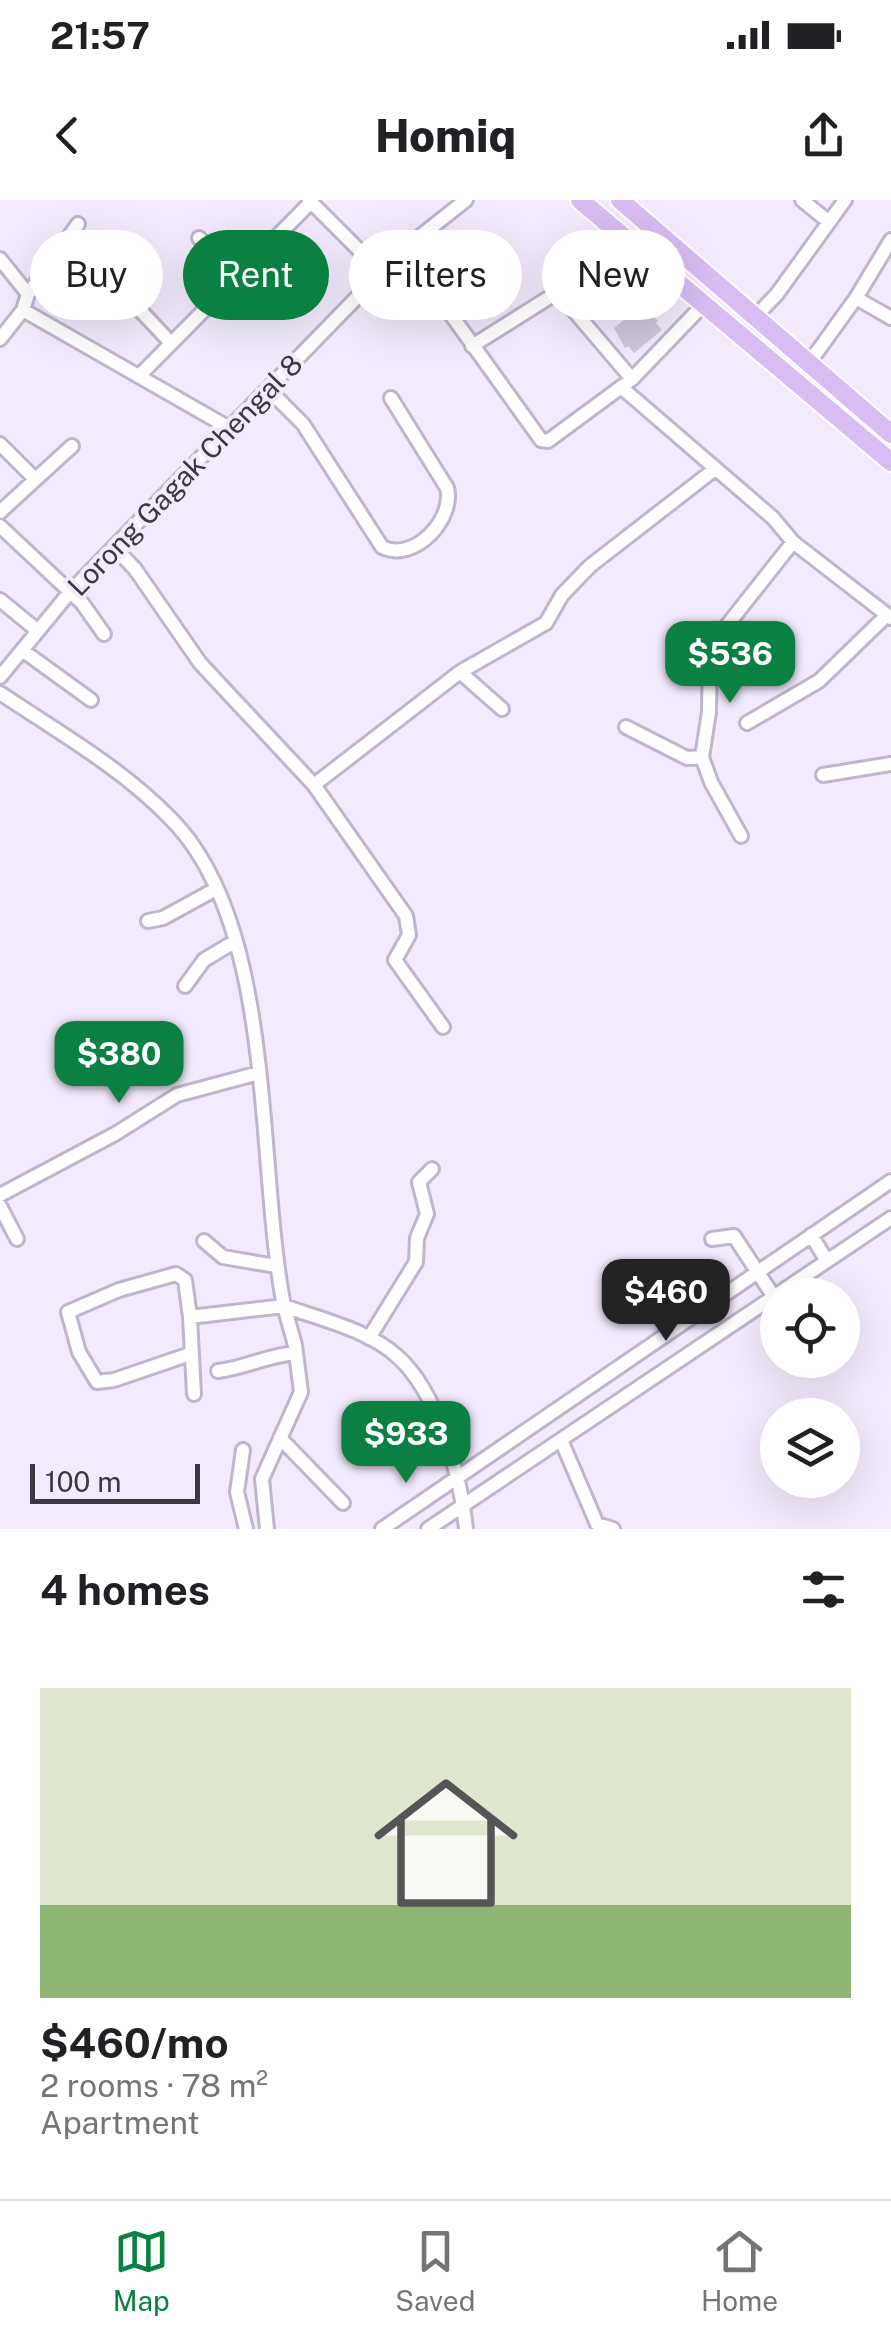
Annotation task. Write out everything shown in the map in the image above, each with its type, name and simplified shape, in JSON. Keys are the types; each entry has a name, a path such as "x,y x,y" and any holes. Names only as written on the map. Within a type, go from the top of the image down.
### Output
{"highway":[{"path":"580,200 616,230"},
{"path":"620,200 891,434"},
{"path":"685,288 891,462"}],"street":[{"name":"Lorong Gagak Chengal 8","path":"428,230 466,200"},
{"path":"802,200 828,222"},
{"path":"755,317 777,294 844,200"},
{"path":"282,230 310,201 349,240"},
{"path":"0,339 78,224"},
{"path":"809,363 856,298 891,240"},
{"path":"0,258 28,294"},
{"path":"856,298 891,318"},
{"path":"472,346 542,302"},
{"path":"454,320 542,440 548,440 626,383 704,304"},
{"name":"Lorong Gagak Chengal 8","path":"0,677 70,592 349,305"},
{"path":"23,310 231,428"},
{"path":"150,320 172,343"},
{"path":"139,376 195,320"},
{"path":"579,320 626,383 714,469 774,518 792,542 889,617 819,680 748,723"},
{"path":"268,390 302,424 382,547 392,552 435,531 447,515 450,500 447,488 391,398"},
{"path":"0,444 34,478"},
{"path":"0,512 72,446"},
{"path":"314,785 460,672 546,623 562,595 590,566 714,469"},
{"path":"0,526 86,608 104,634"},
{"path":"742,836 711,782 702,757 709,712 710,647 792,542"},
{"path":"114,547 135,569 200,663 314,785 406,916 409,935 395,960 444,1027"},
{"path":"0,600 38,631"},
{"path":"22,650 90,700"},
{"path":"460,672 502,708"},
{"path":"0,693 118,773 170,818 189,839 216,889 234,942 250,1001 276,1266 301,1392 280,1438 249,1481 246,1529"},
{"path":"626,727 687,758 702,757"},
{"path":"823,775 891,764"},
{"path":"148,921 162,918 216,889"},
{"path":"185,986 204,960 234,942"},
{"path":"0,1195 116,1134 177,1095 259,1073"},
{"path":"369,1338 416,1262 418,1238 427,1214 419,1182 432,1169"},
{"path":"382,1529 891,1181"},
{"path":"0,1206 16,1239"},
{"path":"802,1278 891,1218"},
{"path":"812,1235 827,1261"},
{"path":"712,1239 734,1236 762,1278"},
{"path":"204,1241 223,1257 276,1266"},
{"path":"190,1354 97,1382 89,1374 67,1316 74,1306 176,1274 185,1280 194,1394"},
{"path":"190,1317 284,1306 369,1338 396,1355 418,1381 442,1430 463,1503 466,1529"},
{"path":"428,1529 760,1306"},
{"path":"218,1371 261,1357 296,1352"},
{"path":"280,1438 343,1504"},
{"path":"562,1440 597,1524 612,1529"},
{"path":"243,1450 266,1529"}],"building":[{"path":"624,320 657,320 662,330 634,353 628,346 625,348 614,328"}]}
